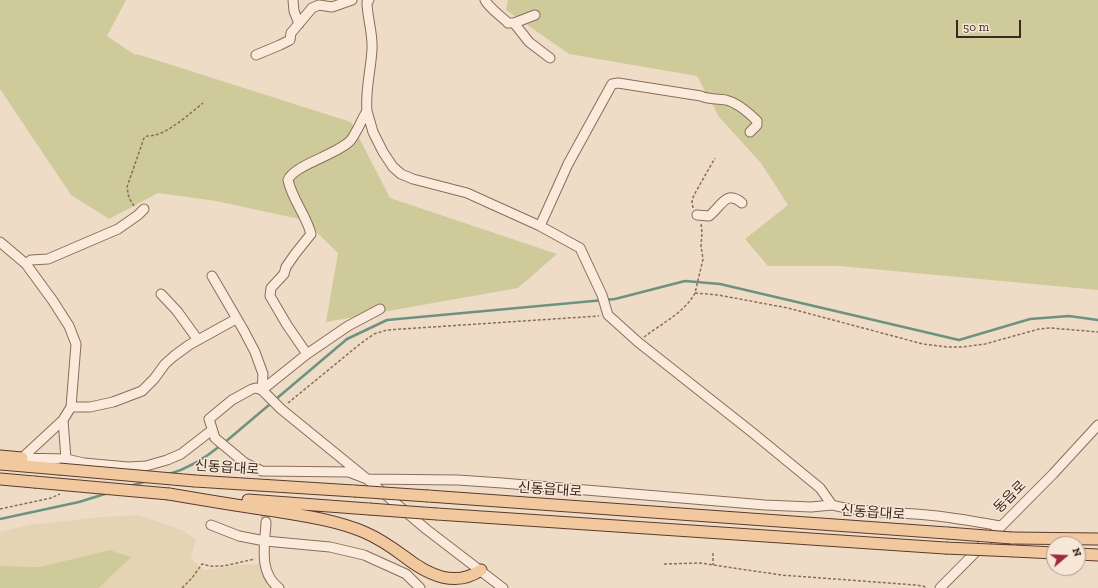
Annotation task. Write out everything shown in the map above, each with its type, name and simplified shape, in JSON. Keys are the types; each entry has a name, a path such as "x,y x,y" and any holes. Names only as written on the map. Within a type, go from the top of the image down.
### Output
{"main road":[{"path":"0,456 22,458"},
{"name":"신동읍대로","path":"0,464 195,481 428,496 1012,538 1098,540"},
{"path":"0,479 169,494 437,514 944,548 1046,553"},
{"path":"169,494 334,522 364,532 383,542 427,575 440,582 455,584 467,582 473,579 481,570"},
{"path":"1086,554 1098,555"}],"street":[{"path":"293,0 294,11 299,24"},
{"path":"256,55 290,40 291,32 312,8 319,5 332,7 352,0"},
{"path":"366,0 372,36 367,86 367,112 373,132 383,152 393,167 401,174 414,179 467,193 540,226 580,248 602,295 608,313 638,342 753,432 820,488 832,505"},
{"path":"485,0 489,6 508,23 514,23 535,15"},
{"path":"514,23 529,42 550,58"},
{"path":"540,226 568,164 612,84 618,83 701,96 708,99 726,100 741,106 757,121 757,125 750,132"},
{"path":"307,354 287,325 270,296 271,288 284,274 286,267 311,234 308,222 300,208 288,180 290,176 301,168 330,155 350,140 367,112"},
{"path":"697,215 709,216 724,201 732,197 738,199 742,203"},
{"path":"26,264 31,260 48,259 118,229 141,212"},
{"path":"0,242 26,264 58,308 74,338 76,350 71,407 63,420 22,458"},
{"path":"212,276 252,345 261,366 264,378 263,392"},
{"path":"161,294 177,311 198,340"},
{"path":"263,392 307,354 348,326 380,309"},
{"path":"71,407 90,407 116,401 142,391 154,380 164,366 174,356 189,345 236,319"},
{"path":"503,588 491,585 481,570 426,529 367,479 279,407 263,392 256,388 252,389 232,400 209,419 213,434 229,451 245,463 262,471 349,472 367,479 458,480 765,505 811,507 832,505 852,510 929,515 1001,526"},
{"path":"63,420 66,459"},
{"name":"동읍로","path":"940,588 1053,474 1098,425"},
{"path":"22,458 66,459 84,463 128,467 146,466 181,454 213,434"},
{"path":"261,482 262,471"},
{"path":"266,522 263,558 266,570 279,588"},
{"path":"211,526 239,536 265,541 330,547 364,555 406,574 420,588"}],"path":[{"path":"141,212 137,211 129,198 127,190 144,138 147,136 152,137 177,123 202,103"},
{"path":"638,342 682,309 692,298 695,293 698,276"},
{"path":"695,293 718,295 788,308 923,344 947,348 962,348 985,344 1039,329 1051,328 1098,332"},
{"path":"279,407 374,334 387,330 608,313"},
{"path":"713,553 713,565"},
{"path":"182,588 192,578 202,564 221,566 263,558"},
{"path":"664,564 700,563 781,575 916,585 926,588"}],"shaded area":[{"path":"0,0 126,0 107,36 135,55 137,54 351,122 390,198 557,254 518,288 326,322 338,253 304,220 216,201 158,193 109,219 71,195 0,89"},
{"path":"508,0 1098,0 1098,290 840,266 768,266 745,239 788,205 761,163 719,117 697,76 569,54 506,10"},
{"path":"139,515 184,531 196,539 191,559 204,570 238,565 263,564 275,588 99,588 130,557 110,550 39,567 0,566 0,532 28,525 100,517"},
{"path":"110,550 131,557 99,588 0,588 0,566 39,567"}],"waterway":[{"path":"224,443 347,339 387,320 615,299 685,281 720,284 959,340 1030,319 1069,316 1098,320"},
{"path":"169,474 196,463 220,446"},
{"path":"130,486 147,481"},
{"path":"0,519 79,502 108,493"}],"tunnel":[{"path":"261,482 266,522"}]}
